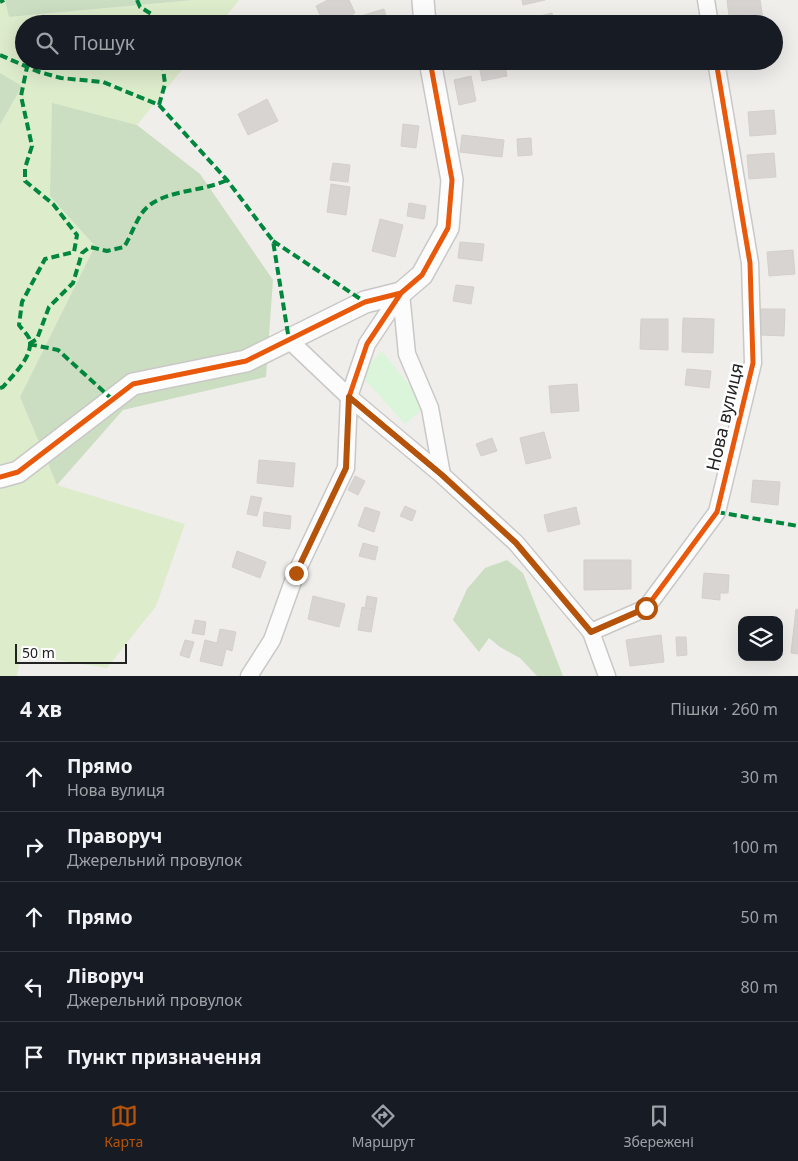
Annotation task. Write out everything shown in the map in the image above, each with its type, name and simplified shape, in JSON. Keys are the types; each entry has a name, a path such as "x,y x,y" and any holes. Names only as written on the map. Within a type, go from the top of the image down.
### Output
{"street":[{"path":"422,0 424,15"},
{"path":"706,0 708,15"},
{"path":"249,676 272,640 296,573 346,468 349,397 368,344 401,293 422,275 448,228 452,180 432,70"},
{"name":"Нова вулиця","path":"591,632 646,608 717,512 753,362 750,263 718,70"},
{"path":"0,477 18,472 133,384 246,361 365,302 401,293"},
{"path":"401,293 407,354 430,408 442,475"},
{"path":"289,340 349,397 442,475 516,543 591,632 607,676"}],"green space":[{"path":"0,0 5,0 10,17 15,17 15,70 182,70 137,125 52,104 51,196 95,246 20,397 57,485 185,524 156,606 107,668 21,654 17,676 0,676 0,125 22,86 0,73"},
{"path":"5,0 194,0 15,15 9,17"},
{"path":"194,0 239,0 227,15 32,15"},
{"path":"0,73 22,86 0,125"},
{"path":"52,103 137,125 200,174 273,280 266,377 123,410 57,485 20,397 95,246 50,196"},
{"path":"382,351 426,406 405,424 360,374"},
{"path":"507,560 523,573 563,676 537,676 520,658 500,647 489,638 479,652 453,620 467,589 485,568"}],"building":[{"path":"328,0 349,0 355,13 351,15 320,15 316,6"},
{"path":"522,0 545,0 523,5"},
{"path":"727,0 760,0 762,15 729,15"},
{"path":"384,9 386,15 364,15"},
{"path":"480,70 506,70 507,76 482,81"},
{"path":"471,76 476,101 459,105 454,80"},
{"path":"267,99 278,121 248,135 238,114"},
{"path":"774,110 776,134 750,136 748,112"},
{"path":"403,124 419,126 416,148 401,146"},
{"path":"462,135 504,140 502,157 460,152"},
{"path":"531,138 532,155 518,156 517,139"},
{"path":"774,153 776,177 749,179 747,155"},
{"path":"333,163 350,165 348,182 330,180"},
{"path":"331,184 350,187 346,215 327,212"},
{"path":"409,203 426,206 424,219 407,216"},
{"path":"380,219 403,225 395,257 372,251"},
{"path":"460,242 484,244 482,261 458,258"},
{"path":"793,250 795,274 769,276 767,252"},
{"path":"456,285 474,287 471,304 453,301"},
{"path":"761,309 785,309 784,336 760,335"},
{"path":"683,318 714,319 713,353 682,352"},
{"path":"641,319 668,319 668,350 640,349"},
{"path":"687,369 711,371 709,388 685,385"},
{"path":"577,384 579,411 551,413 549,386"},
{"path":"544,432 551,458 526,464 520,438"},
{"path":"492,438 497,451 481,456 476,444"},
{"path":"259,460 295,463 293,487 257,483"},
{"path":"355,476 365,481 358,495 348,490"},
{"path":"753,480 780,482 778,505 751,502"},
{"path":"251,496 262,498 257,516 247,514"},
{"path":"405,506 416,511 412,521 400,516"},
{"path":"365,507 380,512 374,532 358,526"},
{"path":"576,507 580,524 548,532 544,515"},
{"path":"264,512 291,516 290,529 263,526"},
{"path":"363,543 378,547 375,560 359,556"},
{"path":"237,551 266,562 260,578 232,567"},
{"path":"584,560 631,560 631,589 584,590"},
{"path":"704,573 729,575 728,593 720,593 720,600 702,598"},
{"path":"313,596 345,604 339,627 308,619"},
{"path":"367,596 377,598 375,610 365,608"},
{"path":"362,607 375,610 371,632 358,630"},
{"path":"796,609 798,610 798,654 791,653"},
{"path":"195,620 206,622 204,635 192,633"},
{"path":"220,629 236,632 232,651 226,649 222,666 200,661 205,640 217,643"},
{"path":"661,635 664,662 630,666 626,640"},
{"path":"676,637 686,637 687,655 677,656"},
{"path":"185,640 194,642 189,658 180,655"}],"marked path":[{"path":"0,2 4,0"},
{"path":"137,0 140,7 153,15"},
{"path":"0,55 15,62"},
{"path":"0,388 17,371 29,351 29,338 19,325 22,302 45,259 74,252 77,235 53,204 25,181 25,168 32,146 21,96 26,70"},
{"path":"34,70 61,78 103,82 159,105 227,180 273,241 289,340"},
{"path":"159,105 165,84 163,70"},
{"path":"29,344 37,339 49,307 73,283 82,253 90,247 107,251 124,247 142,213 149,205 170,195 227,180"},
{"path":"273,241 365,302"},
{"path":"29,344 58,350 113,400"},
{"path":"717,512 798,526"}],"cycle path":[{"path":"432,70 452,180 448,228 422,275 401,293 367,344 349,397 442,475"},
{"path":"591,632 646,608 717,512 753,363 750,263 718,70"},
{"path":"0,477 18,472 133,384 246,361 365,302 401,293"}],"route":[{"path":"296,573 346,468 349,397 442,475 516,543 591,632 646,608"}]}
